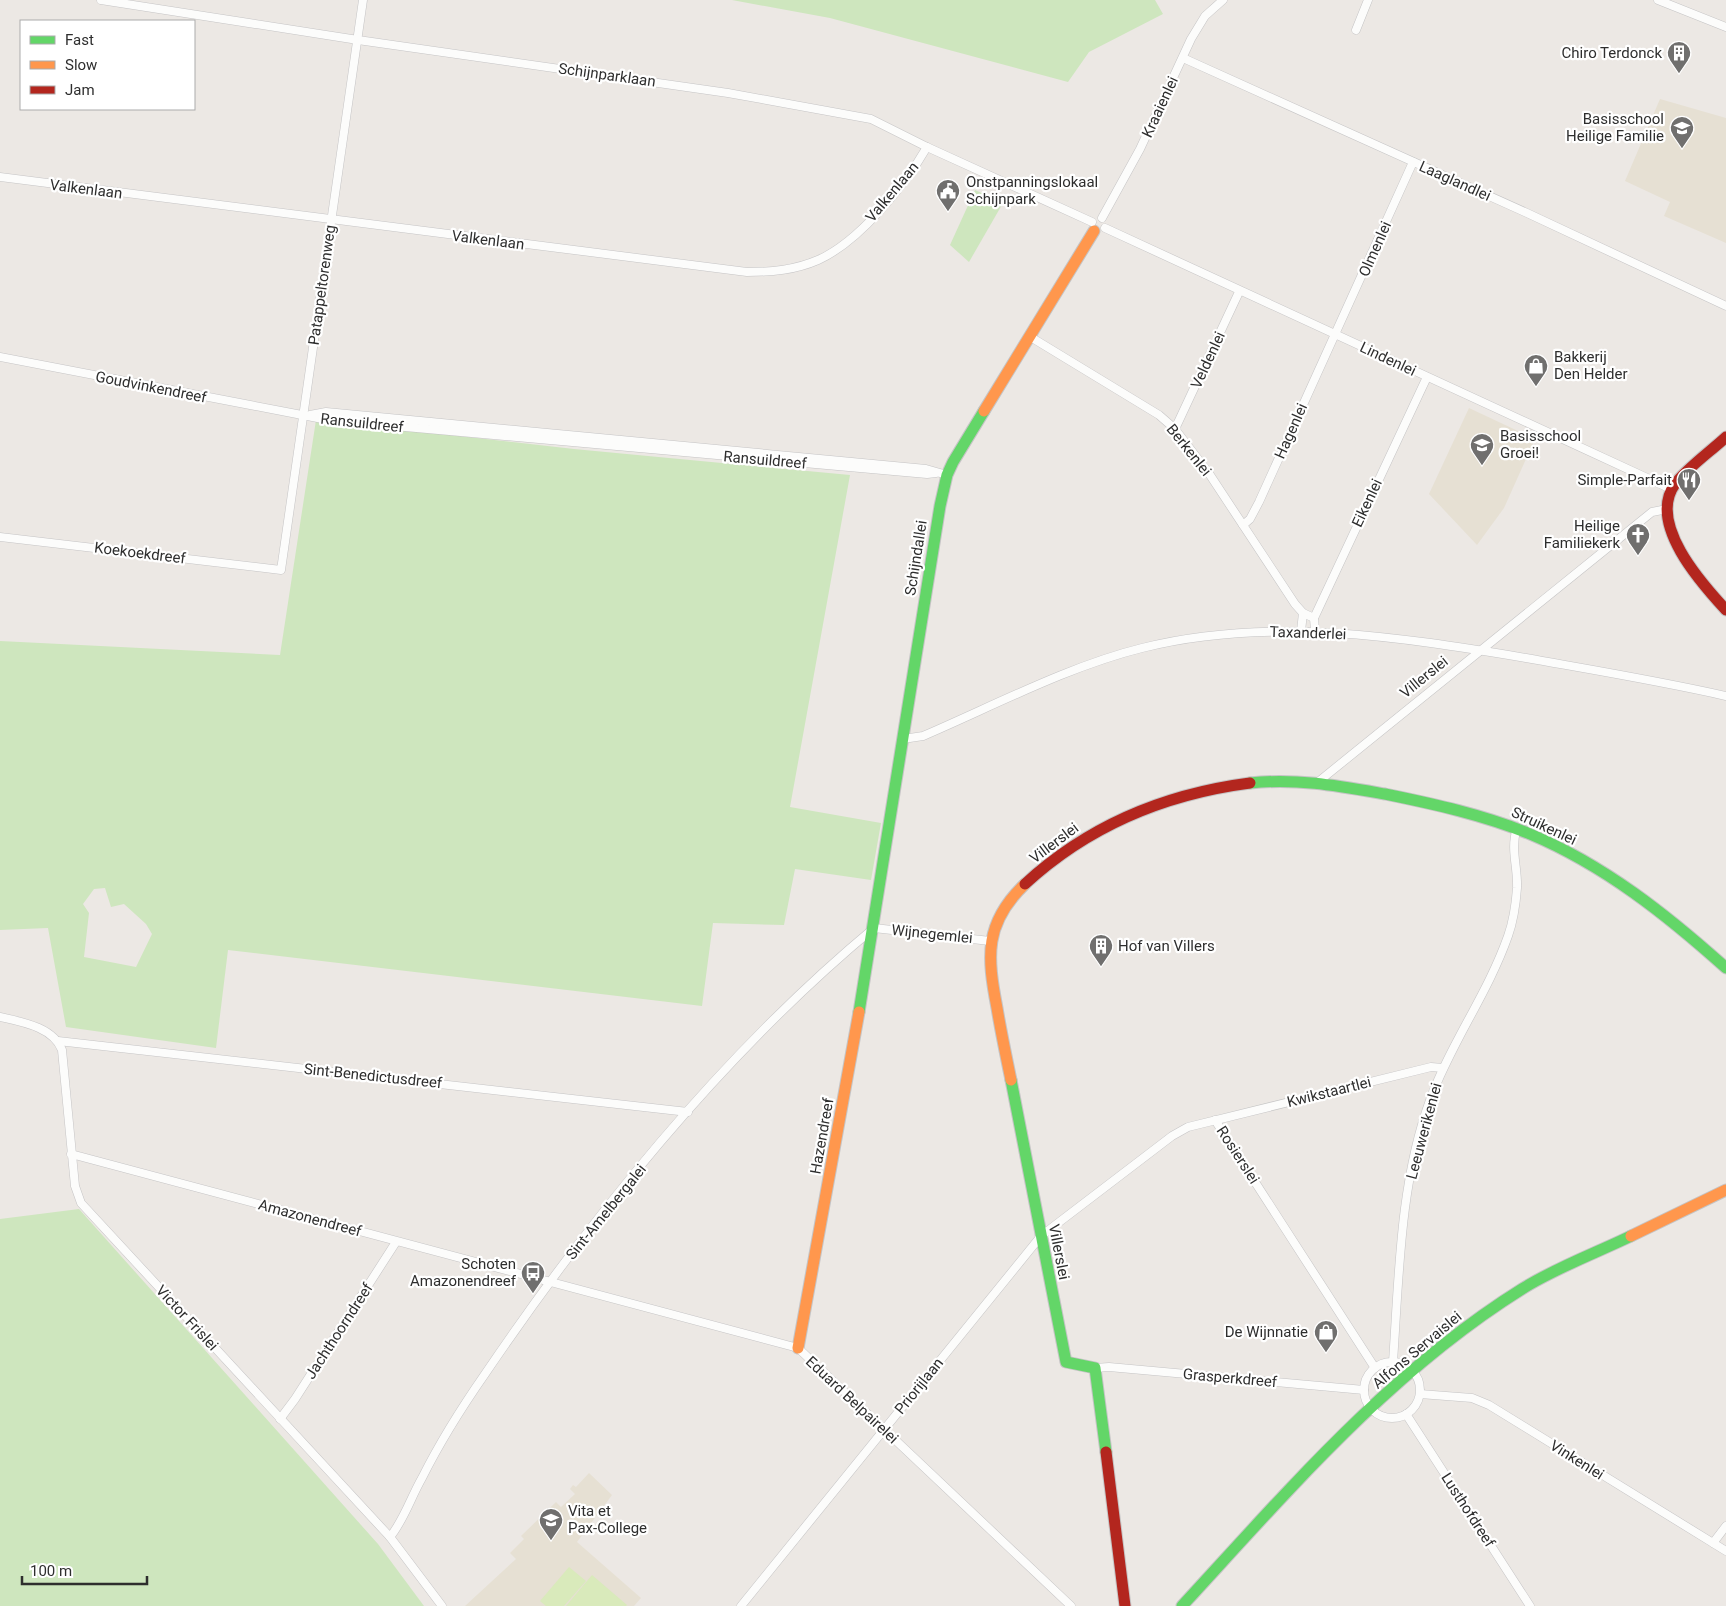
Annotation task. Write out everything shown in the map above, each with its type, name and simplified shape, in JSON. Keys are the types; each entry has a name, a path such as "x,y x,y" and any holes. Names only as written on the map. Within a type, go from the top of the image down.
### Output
{"street":[{"name":"Schijnparklaan","path":"101,0 814,107 871,119 1097,227"},
{"name":"Patappeltorenweg","path":"281,570 363,0"},
{"name":"Kraaienlei","path":"1097,227 1094,219 1102,218 1140,149 1205,16 1223,0"},
{"path":"1356,30 1368,0"},
{"path":"1658,0 1726,27"},
{"name":"Laaglandlei","path":"1183,58 1726,306"},
{"name":"Valkenlaan","path":"0,177 747,272 783,272 819,260 847,241 871,219 914,169 927,147"},
{"name":"Olmenlei","path":"1335,335 1414,162"},
{"name":"Lindenlei","path":"1097,227 1671,489"},
{"name":"Schijndallei","path":"874,928 940,506 941,474 1097,227"},
{"name":"Veldenlei","path":"1175,428 1239,292"},
{"name":"Hagenlei","path":"1243,525 1250,519 1259,502 1335,335"},
{"name":"Berkenlei","path":"1029,336 1142,405 1175,428 1302,613"},
{"name":"Goudvinkendreef","path":"0,357 303,416"},
{"name":"Eikenlei","path":"1315,631 1314,618 1427,377"},
{"name":"Ransuildreef","path":"303,416 338,421 597,445 941,474"},
{"path":"1726,437 1671,489 1667,509 1676,540 1690,568 1726,610"},
{"name":"Villerslei","path":"1095,1368 1066,1362 990,973 990,941 1000,916 1027,882 1054,859 1096,830 1143,807 1184,794 1219,787 1318,782 1652,512 1667,509"},
{"name":"Koekoekdreef","path":"0,537 281,570"},
{"path":"1301,632 1302,613 1314,618"},
{"name":"Taxanderlei","path":"903,739 923,736 1074,671 1143,647 1221,636 1315,631 1394,638 1480,651 1661,682 1726,696"},
{"name":"Struikenlei","path":"1318,782 1454,808 1517,828 1552,844 1605,874 1697,942 1726,968"},
{"name":"Leeuwerikenlei","path":"1393,1362 1400,1262 1410,1181 1429,1102 1442,1068 1508,935 1517,887 1512,841 1517,828"},
{"name":"Wijnegemlei","path":"874,928 990,941"},
{"name":"Sint-Amelbergalei","path":"390,1537 458,1413 550,1282 618,1195 688,1112 736,1059 785,1009 874,928"},
{"name":"Hazendreef","path":"798,1348 874,928"},
{"path":"0,1017 34,1026 58,1041"},
{"name":"Sint-Benedictusdreef","path":"58,1041 688,1112"},
{"name":"Victor Frislei","path":"58,1041 62,1050 75,1186 81,1203 390,1537 442,1606"},
{"name":"Kwikstaartlei","path":"1215,1120 1431,1067 1442,1068"},
{"name":"Rosierslei","path":"1041,1236 1172,1136 1188,1127 1215,1120 1375,1368"},
{"name":"Amazonendreef","path":"71,1154 550,1282"},
{"name":"Alfons Servaislei","path":"1182,1606 1319,1457 1371,1408 1448,1341 1523,1288 1726,1190"},
{"name":"Priorijlaan","path":"741,1606 1041,1236"},
{"name":"Jachthoorndreef","path":"280,1419 396,1242"},
{"name":"Eduard Belpairelei","path":"550,1282 798,1348 1071,1606"},
{"path":"1393,1362 1405,1365 1413,1372 1418,1381 1420,1394 1416,1404 1406,1414 1397,1417 1387,1417 1371,1408 1364,1390 1368,1377 1375,1368 1393,1362"},
{"name":"Grasperkdreef","path":"1095,1368 1109,1367 1364,1390"},
{"path":"1095,1368 1125,1606"},
{"name":"Vinkenlei","path":"1420,1394 1472,1398 1489,1405 1726,1551"},
{"name":"Lusthofdreef","path":"1406,1414 1530,1606"},
{"path":"1713,1544 1726,1526"}],"shaded area":[{"name":"Basisschool Heilige Familie","path":"1660,99 1726,118 1726,243 1664,216 1670,202 1625,181"},
{"name":"Basisschool Groei!","path":"1469,408 1535,439 1504,508 1477,545 1429,494"},
{"name":"Vita et Pax-College","path":"589,1473 612,1495 577,1542 641,1598 634,1606 465,1606 516,1559 510,1553 524,1539 521,1536 556,1502 561,1507 575,1494 570,1489 573,1485 576,1487"}],"green space":[{"path":"732,0 1155,0 1163,14 1089,52 1068,82 830,18"},
{"path":"975,190 1003,203 969,262 950,245"},
{"path":"316,420 574,449 850,475 790,807 881,823 871,880 795,869 784,925 713,923 702,1006 228,950 216,1048 66,1027 48,928 0,930 0,641 280,655","holes":["105,888 111,907 124,904 146,924 152,934 136,967 84,957 89,913 83,904 94,889"]},
{"path":"79,1209 378,1544 424,1606 0,1606 0,1219"},
{"path":"569,1567 586,1581 564,1606 546,1606 540,1601"},
{"path":"592,1575 627,1605 566,1606"}],"traffic: fast":[{"path":"859,1012 940,506 947,475 953,462 984,411"},
{"path":"1250,783 1301,782 1385,794 1440,806 1513,827 1557,846 1609,876 1658,910 1726,968"},
{"path":"1011,1080 1066,1362 1095,1368 1106,1452"},
{"path":"1182,1606 1301,1477 1384,1396 1428,1358 1474,1322 1535,1281 1631,1236"}],"traffic: slow":[{"path":"984,411 1094,231"},
{"path":"1011,1080 991,972 992,941 995,927 1002,913 1025,884"},
{"path":"798,1348 859,1012"},
{"path":"1631,1236 1726,1190"}],"traffic: jam":[{"path":"1726,437 1680,478 1675,484 1668,500 1668,516 1672,534 1691,569 1726,610"},
{"path":"1025,884 1075,845 1102,829 1130,816 1158,804 1188,795 1250,783"},
{"path":"1106,1452 1125,1606"}],"place":[{"name":"Chiro Terdonck","path":"1679,74"},
{"name":"Basisschool Heilige Familie","path":"1682,149"},
{"name":"Onstpanningslokaal Schijnpark","path":"948,212"},
{"name":"Bakkerij Den Helder","path":"1536,387"},
{"name":"Basisschool Groei!","path":"1482,466"},
{"name":"Simple-Parfait","path":"1689,501"},
{"name":"Heilige Familiekerk","path":"1638,556"},
{"name":"Hof van Villers","path":"1101,967"},
{"name":"Schoten Amazonendreef","path":"533,1294"},
{"name":"De Wijnnatie","path":"1326,1353"},
{"name":"Vita et Pax-College","path":"551,1541"}]}
